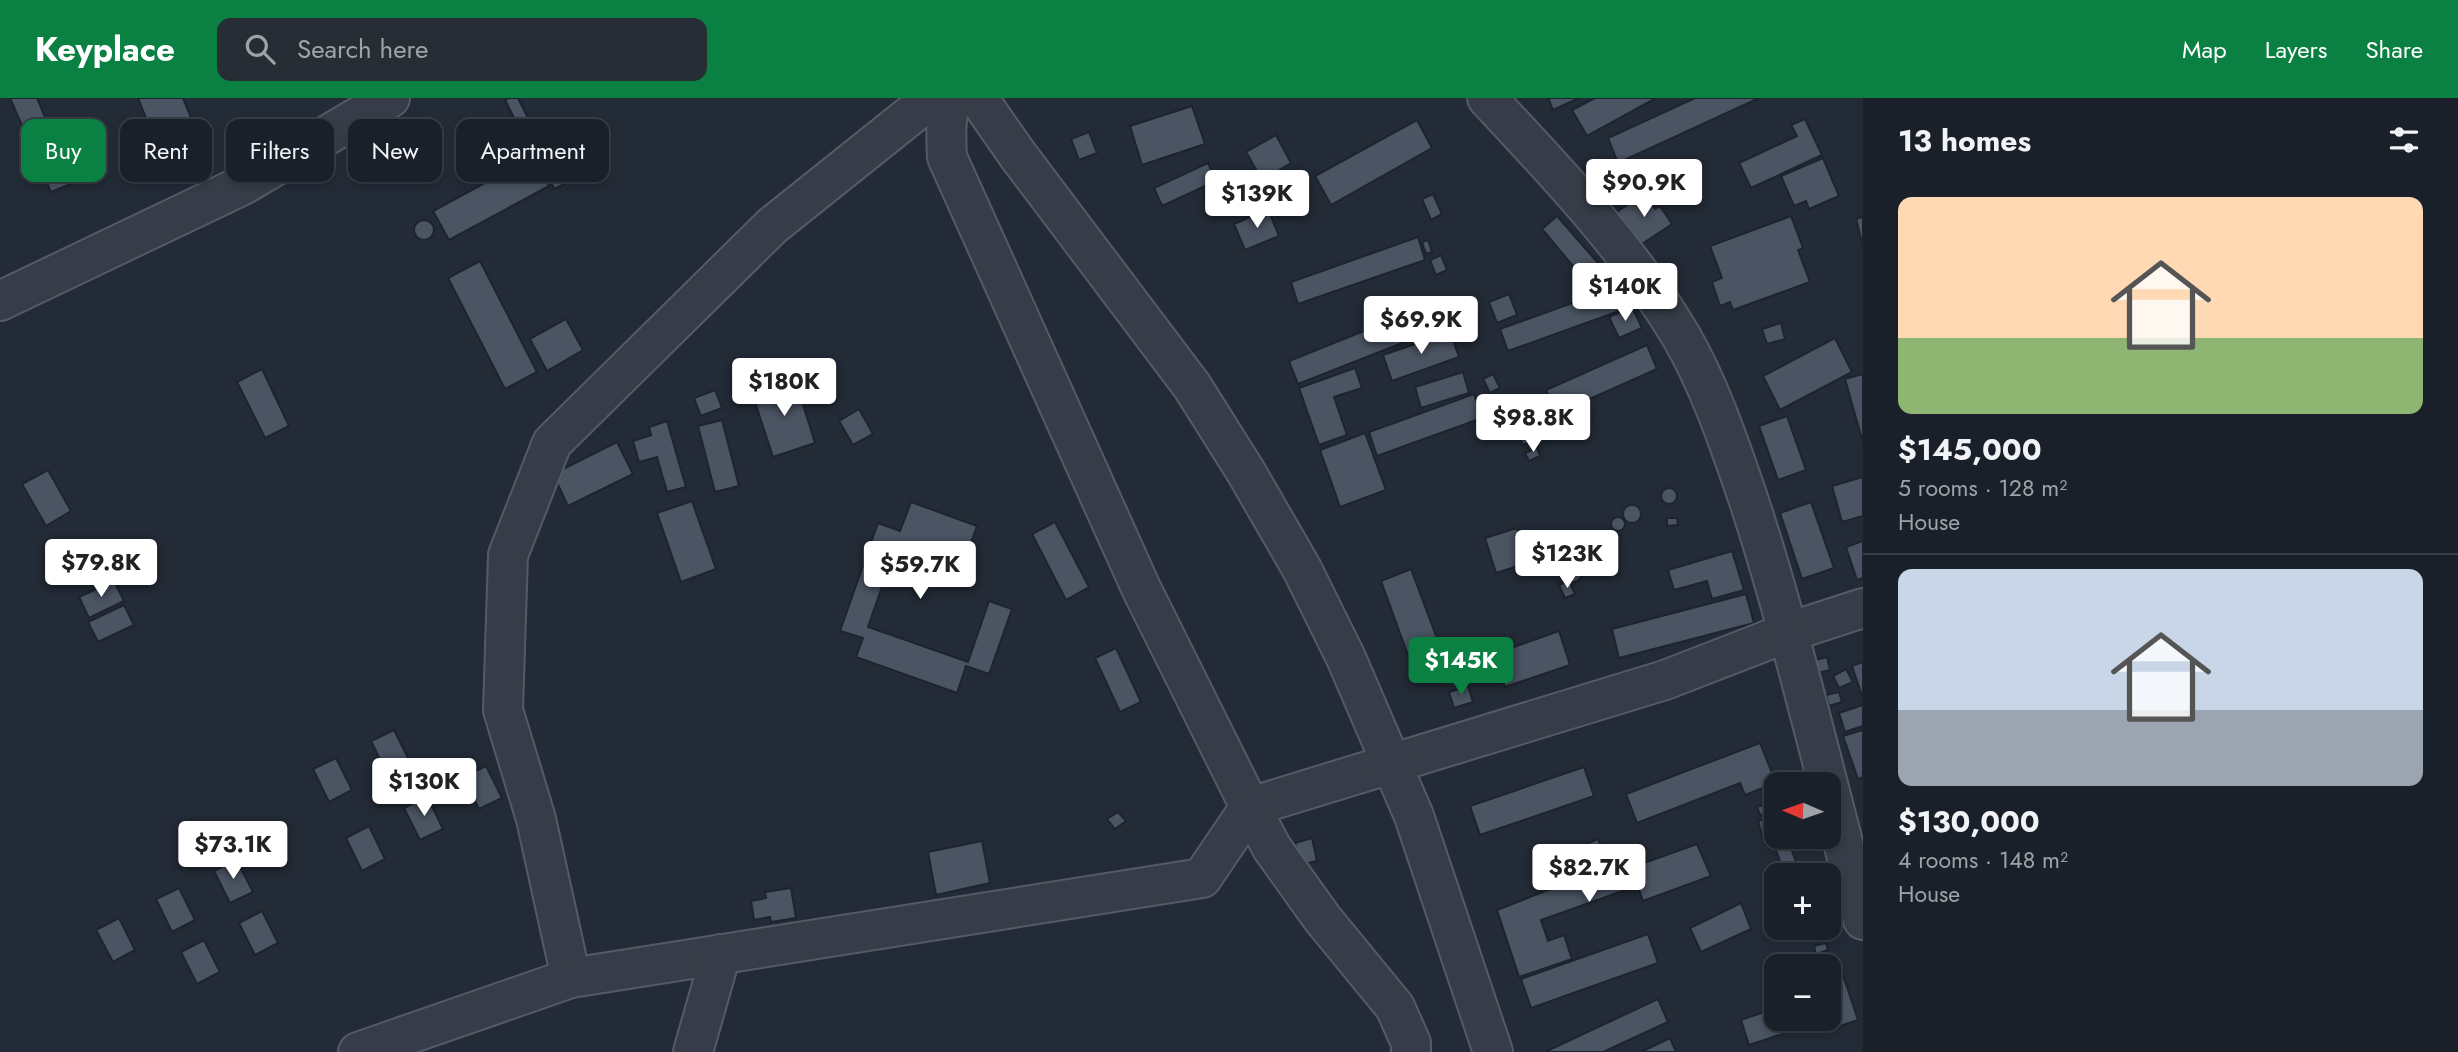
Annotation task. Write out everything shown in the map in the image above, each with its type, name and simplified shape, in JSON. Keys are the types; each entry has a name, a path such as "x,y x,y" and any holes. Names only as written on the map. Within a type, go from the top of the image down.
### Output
{"street":[{"path":"0,301 243,185 390,98"},
{"path":"571,978 536,820 503,710 508,555 552,443 772,226 932,98"},
{"path":"952,98 946,121 947,157 1141,589 1272,848 1322,918 1395,1007 1411,1042 1410,1052"},
{"path":"978,98 1025,165 1192,386 1302,569 1346,658 1429,856 1493,1052"},
{"path":"1487,98 1585,204 1653,292 1682,338 1707,389 1732,452 1789,632 1824,772"},
{"path":"358,1052 571,978 1202,878 1250,807 1665,680 1789,632 1863,608"},
{"path":"1841,836 1863,920"},
{"path":"693,1052 721,954"}],"building":[{"path":"10,98 37,98 46,119 21,119 21,123"},
{"path":"138,98 183,98 192,119 146,119"},
{"path":"518,98 528,119 514,119 505,100"},
{"path":"1548,98 1579,98 1553,110"},
{"path":"1595,98 1656,98 1587,136 1572,110"},
{"path":"1695,98 1759,98 1618,163 1608,138"},
{"path":"1192,106 1205,144 1142,165 1130,126"},
{"path":"1805,119 1822,155 1751,188 1739,163 1797,136 1791,125"},
{"path":"1417,120 1432,148 1331,205 1315,176"},
{"path":"1089,132 1097,153 1079,160 1071,139"},
{"path":"1276,135 1291,163 1262,180 1246,152"},
{"path":"1823,158 1839,196 1809,209 1806,201 1794,206 1781,176"},
{"path":"1208,163 1216,181 1162,206 1154,188"},
{"path":"47,182 73,182 73,183 51,192"},
{"path":"487,182 547,182 549,186 449,240 433,211"},
{"path":"551,182 569,182 554,189"},
{"path":"1644,193 1655,209 1660,206 1672,224 1639,246 1617,212"},
{"path":"1433,194 1442,214 1431,220 1422,199"},
{"path":"1268,209 1279,236 1245,250 1234,224"},
{"path":"1557,216 1604,270 1588,284 1542,229"},
{"path":"1791,216 1803,248 1798,250 1810,282 1733,310 1730,302 1720,306 1712,282 1722,278 1710,246"},
{"path":"1863,217 1863,247 1856,219"},
{"path":"424,220 431,223 434,230 431,237 424,240 417,237 414,230 417,223"},
{"path":"1418,237 1425,260 1298,304 1291,282"},
{"path":"1428,240 1432,252 1426,254 1422,242"},
{"path":"1441,255 1447,270 1436,275 1430,260"},
{"path":"480,261 537,372 505,389 448,278"},
{"path":"1625,284 1633,306 1508,351 1500,329"},
{"path":"1509,294 1517,315 1497,323 1489,302"},
{"path":"1632,307 1642,328 1619,338 1609,317"},
{"path":"1411,312 1420,336 1298,384 1289,361"},
{"path":"566,319 583,350 547,371 530,339"},
{"path":"1781,323 1785,339 1767,344 1762,329"},
{"path":"1450,332 1459,357 1392,381 1383,355"},
{"path":"1835,338 1852,372 1780,410 1763,376"},
{"path":"1647,345 1657,369 1556,414 1546,390"},
{"path":"1355,368 1362,388 1334,397 1347,435 1319,445 1299,388"},
{"path":"262,369 289,426 265,438 237,382"},
{"path":"1463,372 1469,393 1421,408 1415,387"},
{"path":"1493,374 1500,388 1490,393 1483,379"},
{"path":"1863,374 1863,443 1845,379"},
{"path":"795,379 815,443 773,457 752,393"},
{"path":"715,390 722,408 701,416 694,398"},
{"path":"1474,394 1482,418 1377,456 1369,432"},
{"path":"859,409 873,434 853,445 839,421"},
{"path":"1497,415 1499,432 1489,433 1487,416"},
{"path":"1787,416 1806,470 1778,480 1759,426"},
{"path":"722,420 739,486 715,492 698,426"},
{"path":"667,421 686,487 667,492 657,457 639,462 633,441 651,435 649,427"},
{"path":"1528,425 1535,440 1523,445 1516,430"},
{"path":"1365,433 1386,490 1340,507 1320,450"},
{"path":"617,442 633,474 568,506 553,474"},
{"path":"1537,448 1540,456 1529,461 1525,453"},
{"path":"48,470 71,511 46,526 22,484"},
{"path":"1863,477 1863,516 1842,522 1832,486"},
{"path":"1666,488 1672,488 1677,496 1675,502 1666,504 1661,499 1661,493"},
{"path":"692,501 716,569 681,582 657,513"},
{"path":"911,502 977,526 962,568 897,544 868,627 968,662 989,601 1012,609 989,674 966,666 957,693 856,657 863,638 840,631 878,523 900,531"},
{"path":"1811,502 1834,568 1802,579 1780,513"},
{"path":"1632,505 1638,508 1641,514 1638,520 1632,523 1626,520 1623,514 1626,508"},
{"path":"1618,517 1623,519 1623,529 1618,531 1613,529 1611,524 1613,519"},
{"path":"1667,518 1677,518 1678,525 1667,526"},
{"path":"1055,522 1089,587 1066,600 1032,534"},
{"path":"1517,528 1528,563 1496,573 1485,538"},
{"path":"1863,541 1863,578 1857,580 1846,547"},
{"path":"1732,551 1744,590 1712,599 1707,581 1674,590 1668,570"},
{"path":"1572,553 1573,562 1560,563 1559,555"},
{"path":"1574,568 1579,570 1579,580 1574,582 1569,580 1567,575 1569,570"},
{"path":"1411,569 1448,668 1417,680 1381,581"},
{"path":"114,581 124,601 89,618 79,597"},
{"path":"1569,581 1575,594 1565,598 1559,585"},
{"path":"1746,594 1754,623 1619,658 1612,629"},
{"path":"124,605 134,625 98,642 88,622"},
{"path":"1559,631 1570,665 1505,687 1494,654"},
{"path":"1116,648 1141,702 1120,712 1095,658"},
{"path":"1481,649 1485,662 1459,671 1455,659"},
{"path":"1827,657 1830,670 1818,673 1815,660"},
{"path":"1863,662 1863,699 1852,666"},
{"path":"1846,669 1853,682 1839,688 1833,676"},
{"path":"1468,686 1473,702 1454,708 1449,692"},
{"path":"1839,692 1842,702 1829,706 1826,695"},
{"path":"1863,705 1863,726 1845,732 1839,713"},
{"path":"394,730 410,762 387,774 371,741"},
{"path":"1863,730 1863,777 1858,779 1843,736"},
{"path":"1760,743 1772,772 1764,772 1764,788 1745,795 1740,783 1637,823 1626,794"},
{"path":"336,758 352,790 329,802 313,769"},
{"path":"486,766 502,798 479,809 463,777"},
{"path":"1584,767 1594,796 1480,835 1470,806"},
{"path":"427,796 443,829 420,840 404,808"},
{"path":"1764,804 1764,814 1760,815 1757,807"},
{"path":"1118,812 1126,821 1115,829 1107,819"},
{"path":"1764,819 1764,842 1758,821"},
{"path":"369,826 385,859 362,871 346,838"},
{"path":"1312,838 1317,861 1300,865 1295,843"},
{"path":"1598,839 1609,866 1576,879 1567,852"},
{"path":"982,841 990,883 936,895 928,852"},
{"path":"1697,844 1711,876 1643,901 1634,875 1624,879 1628,889 1541,920 1548,941 1564,935 1572,959 1519,977 1497,910 1609,866 1620,863 1622,871"},
{"path":"1791,849 1796,862 1781,863 1776,850"},
{"path":"236,859 253,892 230,903 214,871"},
{"path":"179,888 195,920 172,932 156,899"},
{"path":"791,888 796,918 771,922 770,917 754,920 751,901 766,898 765,892"},
{"path":"1741,903 1751,929 1701,952 1690,928"},
{"path":"262,911 278,943 255,955 239,923"},
{"path":"119,918 135,950 113,962 96,930"},
{"path":"1648,934 1658,963 1531,1008 1521,979"},
{"path":"204,940 220,972 197,984 181,952"},
{"path":"1826,943 1828,950 1816,954 1814,946"},
{"path":"1841,969 1858,1020 1841,1026"},
{"path":"1658,999 1668,1022 1603,1052 1545,1052"},
{"path":"1764,1012 1764,1031 1792,1031 1749,1045 1741,1020"},
{"path":"1670,1038 1676,1052 1641,1052"}]}
